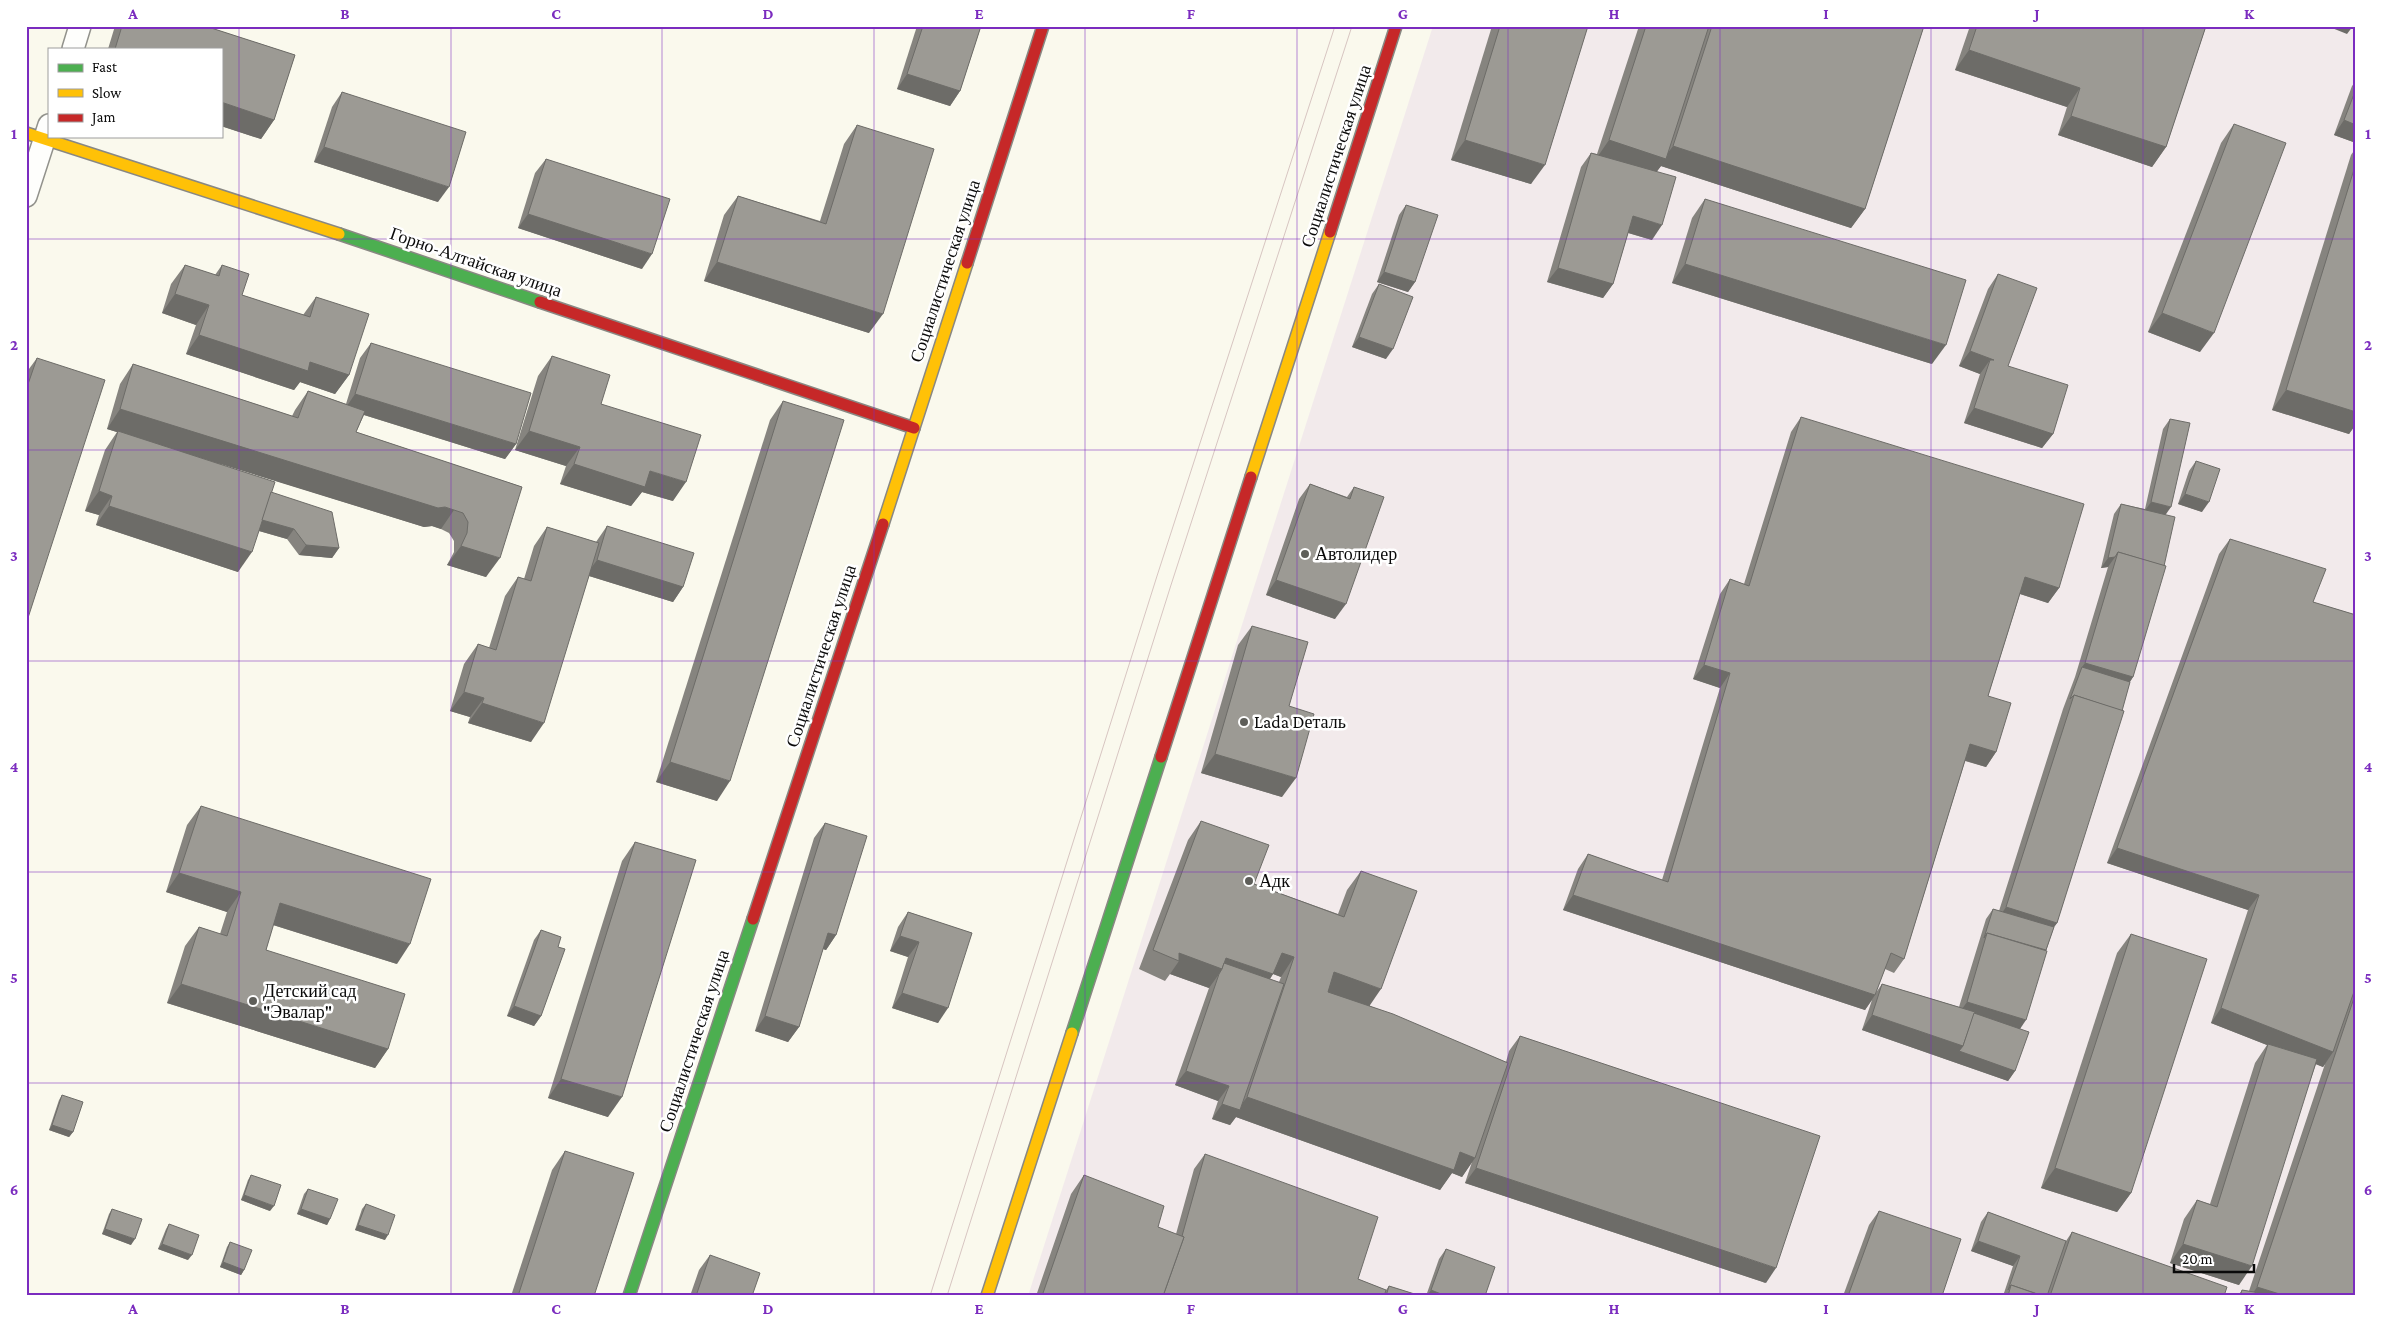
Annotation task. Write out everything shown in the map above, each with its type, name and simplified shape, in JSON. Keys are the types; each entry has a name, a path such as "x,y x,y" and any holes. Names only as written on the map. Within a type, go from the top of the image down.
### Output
{"street":[{"path":"73,48 80,26"},
{"name":"Социалистическая улица","path":"629,1296 914,428 1043,26"},
{"name":"Социалистическая улица","path":"987,1296 1396,26"},
{"path":"26,196 40,133"},
{"name":"Горно-Алтайская улица","path":"55,138 914,428"}],"shaded area":[{"path":"1433,26 2356,26 2356,1296 1028,1296"}],"building":[{"path":"122,26 205,26 295,55 274,120 222,102 222,48 115,48"},
{"path":"923,26 981,26 960,91 907,74"},
{"path":"1500,26 1588,26 1545,165 1465,140"},
{"path":"1646,26 1709,26 1666,159 1609,140"},
{"path":"1712,26 1924,26 1865,209 1673,146"},
{"path":"1977,26 2206,26 2166,147 2071,116 2080,88 1969,50"},
{"path":"2356,89 2356,125 2344,120"},
{"path":"342,92 466,132 449,187 324,147"},
{"path":"2234,124 2286,143 2214,333 2162,313"},
{"path":"857,125 934,149 883,314 717,262 738,196 826,224"},
{"path":"1591,153 1676,177 1662,225 1633,216 1613,284 1558,268"},
{"path":"546,159 670,199 652,254 528,214"},
{"path":"2356,163 2356,412 2286,390"},
{"path":"1705,199 1966,280 1946,345 1685,264"},
{"path":"1406,205 1438,215 1415,282 1384,272"},
{"path":"185,265 219,276 222,265 249,274 242,295 310,317 316,297 369,314 349,375 310,362 308,371 199,335 209,305 175,294"},
{"path":"1998,274 2037,288 2008,366 2068,385 2053,434 1974,408 1990,360 1994,360 1970,351"},
{"path":"1379,284 1413,297 1393,349 1359,337"},
{"path":"371,343 531,393 516,444 355,394"},
{"path":"552,356 610,375 601,404 701,435 686,482 650,471 645,487 574,464 580,447 529,431"},
{"path":"37,358 105,380 26,624 26,390"},
{"path":"133,364 298,418 308,391 365,411 356,432 522,487 500,558 461,546 467,533 468,522 463,513 445,507 438,508 120,409"},
{"path":"783,401 844,420 730,781 670,762"},
{"path":"1801,417 2084,504 2059,588 2025,577 1988,696 2011,703 1996,752 1970,744 1904,959 1891,953 1875,995 1573,895 1588,854 1668,882 1730,673 1704,665 1730,579 1749,586"},
{"path":"2170,419 2190,423 2171,507 2151,502"},
{"path":"118,431 275,482 252,552 109,506 112,496 99,491"},
{"path":"2196,461 2220,469 2209,502 2185,494"},
{"path":"1310,484 1350,499 1354,487 1384,497 1346,604 1276,580"},
{"path":"271,492 332,512 339,548 306,545 294,529 262,520"},
{"path":"2121,504 2175,517 2164,566 2118,552 2115,557 2108,558"},
{"path":"607,526 694,553 683,587 597,560"},
{"path":"547,527 599,543 544,723 482,703 484,698 464,692 478,644 496,650 518,577 531,581"},
{"path":"2230,539 2326,569 2313,602 2356,615 2356,986 2333,1052 2221,1008 2259,895 2117,848"},
{"path":"2118,552 2166,566 2133,677 2085,663"},
{"path":"1252,626 1308,642 1289,706 1314,714 1296,778 1215,754"},
{"path":"2082,667 2130,682 2122,711 2074,695 2070,699"},
{"path":"2074,695 2124,711 2057,923 2006,907"},
{"path":"201,806 431,879 410,944 280,903 266,950 405,994 388,1049 181,984 199,927 227,936 241,892 179,873"},
{"path":"1201,821 1269,845 1254,884 1344,917 1361,871 1417,891 1381,989 1334,972 1328,992 1393,1014 1508,1063 1475,1158 1460,1152 1454,1170 1247,1097 1294,957 1282,953 1273,974 1226,958 1222,969 1179,953 1179,961 1153,950"},
{"path":"825,823 867,836 836,935 828,933 799,1027 765,1016"},
{"path":"635,842 696,860 622,1097 561,1079"},
{"path":"1993,909 2054,927 2046,950 1987,933 1984,938"},
{"path":"908,912 972,933 948,1008 902,993 919,942 900,936"},
{"path":"541,930 561,937 558,947 565,949 541,1016 514,1006"},
{"path":"1987,933 2047,951 2026,1020 1967,1002"},
{"path":"2131,934 2207,959 2131,1193 2055,1168"},
{"path":"1224,963 1284,984 1240,1110 1222,1104 1229,1086 1186,1071"},
{"path":"1882,984 1975,1012 1963,1046 1872,1015"},
{"path":"2356,992 2356,1296 2286,1296 2257,1287"},
{"path":"1974,1013 2029,1032 2015,1071 1959,1051 1963,1046"},
{"path":"1520,1036 1820,1136 1776,1268 1476,1168"},
{"path":"2268,1044 2317,1059 2252,1266 2183,1244 2197,1200 2217,1207"},
{"path":"62,1095 83,1102 73,1132 52,1125"},
{"path":"565,1151 634,1173 594,1296 518,1296"},
{"path":"1205,1154 1378,1217 1358,1279 1386,1290 1384,1296 1163,1296 1184,1237 1182,1236"},
{"path":"251,1175 281,1185 274,1206 244,1195"},
{"path":"1084,1175 1164,1206 1158,1227 1184,1237 1163,1296 1042,1296"},
{"path":"308,1189 338,1199 330,1219 301,1209"},
{"path":"366,1204 395,1215 388,1235 358,1225"},
{"path":"112,1209 142,1219 135,1239 105,1229"},
{"path":"1879,1211 1961,1239 1942,1296 1848,1296"},
{"path":"1988,1212 2066,1241 2047,1296 2011,1285 2008,1290 2020,1256 1978,1241"},
{"path":"169,1224 199,1235 192,1255 162,1244"},
{"path":"2072,1232 2227,1287 2224,1296 2050,1296"},
{"path":"230,1242 252,1250 244,1270 223,1262"},
{"path":"1446,1249 1495,1267 1485,1296 1446,1296 1431,1290"},
{"path":"710,1255 760,1273 752,1296 696,1296"},
{"path":"2011,1285 2043,1296 2008,1296"},
{"path":"1389,1286 1421,1296 1386,1296"},
{"path":"2242,1290 2254,1292 2267,1296 2240,1296"}],"tram line":[{"path":"930,1296 1157,576 1335,26"},
{"path":"947,1296 1171,585 1352,26"}],"traffic: fast":[{"path":"339,234 540,302"},
{"path":"1072,1033 1161,757"},
{"path":"629,1296 753,919"}],"traffic: slow":[{"path":"26,133 339,234"},
{"path":"1251,477 1330,232"},
{"path":"883,524 967,263"},
{"path":"987,1296 1072,1033"}],"traffic: jam":[{"path":"967,263 1043,26"},
{"path":"1330,232 1396,26"},
{"path":"540,302 914,428"},
{"path":"1161,757 1251,477"},
{"path":"753,919 883,524"}],"place":[{"name":"Автолидер","path":"1305,554"},
{"name":"Lada Dеталь","path":"1244,722"},
{"name":"Адк","path":"1249,881"},
{"name":"Детский сад \"Эвалар\"","path":"253,1001"}]}
